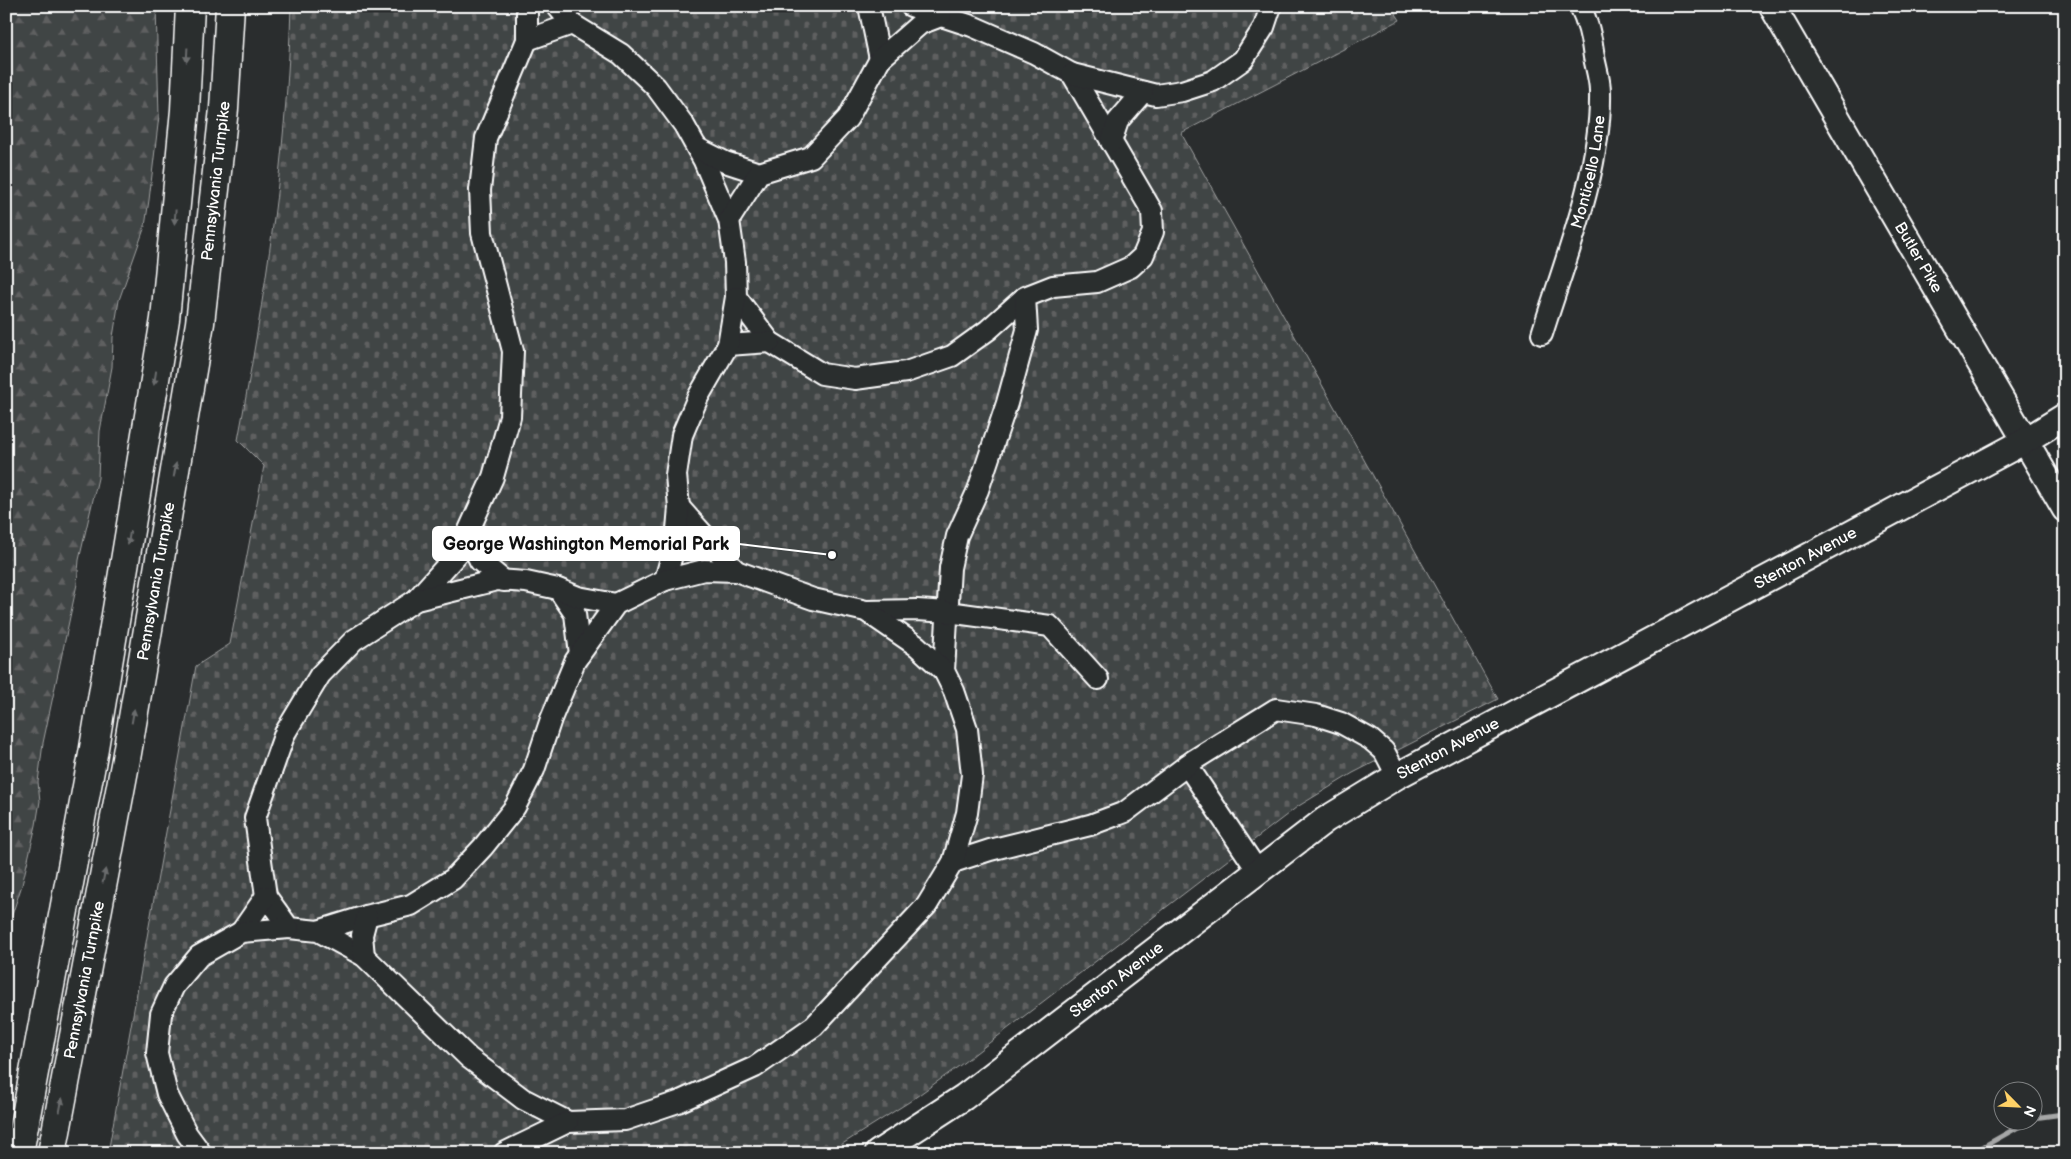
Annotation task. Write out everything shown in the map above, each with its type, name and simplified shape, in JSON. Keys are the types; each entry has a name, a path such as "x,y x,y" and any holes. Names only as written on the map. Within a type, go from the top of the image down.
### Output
{"highway":[{"name":"Pennsylvania Turnpike","path":"19,1153 93,754 165,319 184,110 190,6"},
{"name":"Pennsylvania Turnpike","path":"52,1153 126,759 200,323 224,108 230,6"}],"main road":[{"name":"Butler Pike","path":"1772,6 2065,509"},
{"name":"Stenton Avenue","path":"878,1153 964,1097 1325,820 1397,776 2025,440 2065,416"}],"street":[{"path":"289,928 266,896 255,818 285,733 320,675 340,654 354,640 416,600 459,552 492,477 510,417 514,351 482,233 480,190 486,138 526,40 528,6"},
{"path":"557,6 572,24 621,54 656,87 684,125 697,148 729,220 735,262 736,297 728,345 698,397 682,435 676,474 679,508 676,541 665,580"},
{"path":"870,6 880,59"},
{"path":"911,6 972,26 1034,53 1072,74 1156,95 1182,91 1213,82 1242,60 1264,26 1271,6"},
{"name":"Monticello Lane","path":"1542,334 1585,196 1593,160 1599,116 1600,89 1592,41 1580,6"},
{"path":"697,148 725,162 759,173 811,157 848,118 880,59 920,24 941,16"},
{"path":"526,40 572,24"},
{"path":"736,297 770,342 822,374 855,379 906,372 952,356 988,330 1025,297 1053,286 1097,282 1131,267 1143,256 1153,232 1152,210 1072,74"},
{"path":"1111,142 1118,121 1143,92"},
{"path":"729,220 759,173"},
{"path":"944,670 950,568 958,536 978,490 1004,412 1027,330 1025,297"},
{"path":"728,345 770,342"},
{"path":"679,508 736,571"},
{"path":"467,534 480,561 504,581"},
{"path":"318,931 412,905 453,879 483,847 515,807 534,770 551,719 575,661 616,604 665,580 704,570 736,571 813,599 866,611 917,610 948,612 1050,626 1098,679"},
{"path":"416,600 497,580 526,582 558,589 578,597 616,604"},
{"path":"558,589 575,614 580,654"},
{"path":"504,1153 568,1122 625,1120 678,1102 755,1068 814,1026 928,905 953,862 967,813 972,775 967,729 954,691 944,670 917,646 866,611"},
{"path":"953,862 990,850 1090,825 1122,814 1187,765 1276,709 1316,714 1341,723 1370,739 1384,751 1397,776"},
{"path":"1187,765 1258,870"},
{"path":"241,932 266,896"},
{"path":"364,956 362,935 367,916"},
{"path":"201,1153 187,1134 167,1094 157,1053 161,1014 174,986 199,956 241,932 289,928 318,931 364,956 469,1058 523,1099 568,1122"}],"green space":[{"path":"6,6 156,6 159,116 145,226 119,300 113,337 112,367 100,431 98,478 79,560 77,584 43,743 38,782 40,801 36,825 22,885 6,933"},
{"path":"291,6 1391,6 1400,20 1181,133 1498,699 1353,773 1297,807 959,1066 909,1102 828,1153 108,1153 196,666 230,644 264,466 238,440 266,279 280,170 289,61"}],"waterway":[{"path":"2044,1117 2063,1114 2065,1116"},
{"path":"1972,1153 2009,1132"}],"place":[{"name":"George Washington Memorial Park","path":"832,555"}]}
